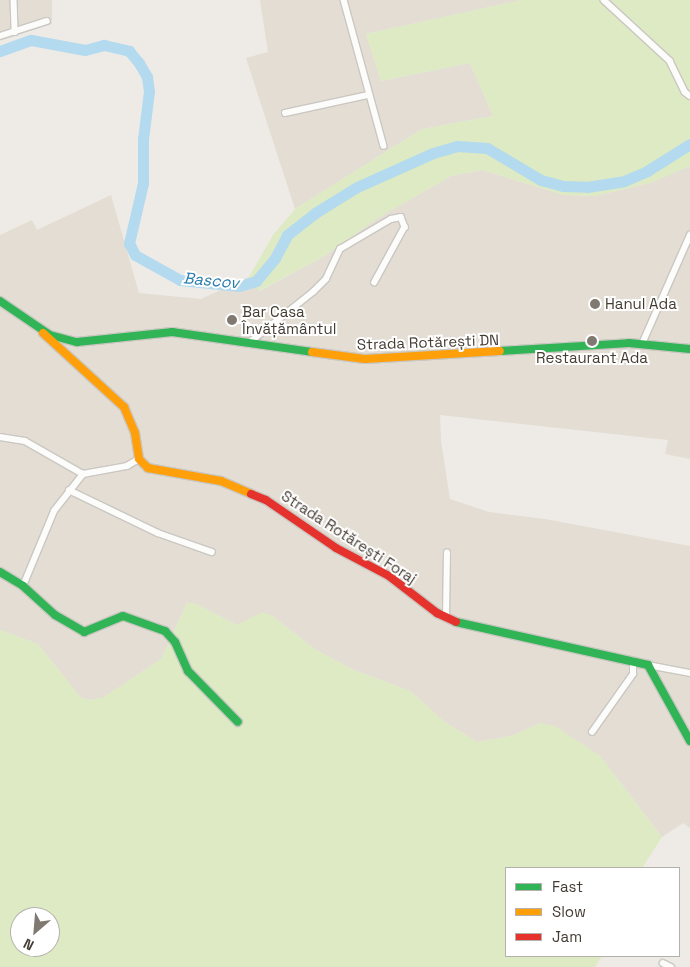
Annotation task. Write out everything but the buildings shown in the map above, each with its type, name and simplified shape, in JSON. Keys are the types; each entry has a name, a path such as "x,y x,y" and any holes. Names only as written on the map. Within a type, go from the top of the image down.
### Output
{"main road":[{"name":"Strada Rotărești DN","path":"0,301 40,329 59,338 77,342 172,332 365,359 609,344 642,344 690,349"},
{"path":"40,329 52,343 66,351 124,407 135,433 139,459"},
{"path":"66,351 77,342"},
{"name":"Strada Rotărești Foraj","path":"139,459 154,471 216,480 266,500 336,548 389,576 446,617 648,665"},
{"path":"0,572 23,586 55,615 84,632 123,616 136,618 165,632 175,642 188,671 238,722"},
{"path":"648,665 690,741"}],"street":[{"path":"14,0 15,32"},
{"path":"344,0 368,94 384,146"},
{"path":"604,0 670,61 685,92 690,96"},
{"path":"0,36 47,21"},
{"path":"285,114 368,94"},
{"path":"248,343 313,292 326,278 340,249 391,219 401,218 405,227 375,282"},
{"path":"642,344 690,235"},
{"path":"0,437 25,441 83,474"},
{"path":"23,586 46,526 69,490 83,474 128,466 139,459"},
{"path":"69,490 158,533 212,552"},
{"path":"446,617 447,553"},
{"path":"592,732 633,674 633,661"},
{"name":"Strada Rotărești Foraj","path":"648,665 690,673"},
{"path":"663,963 671,967"}],"shaded area":[{"path":"0,0 52,0 52,24 0,41"},
{"path":"260,0 521,0 366,34 381,81 470,63 493,116 422,129 295,209 246,58 268,52"},
{"path":"690,166 690,459 665,454 668,440 440,415 441,441 450,499 489,512 545,519 690,546 690,828 683,823 662,837 600,756 541,723 511,736 477,742 445,722 410,691 354,670 316,650 271,615 237,625 194,603 187,603 161,659 103,698 91,700 81,698 38,644 0,630 0,235 32,220 37,230 111,195 139,293 201,299 249,277 260,291 326,255 376,219 451,176 482,170 564,195 595,196 650,183"}],"green space":[{"path":"521,0 690,0 690,166 650,183 595,196 564,195 482,170 451,176 376,219 326,255 259,291 249,277 273,235 295,209 422,129 493,116 470,63 381,81 366,34"},
{"path":"187,603 194,603 237,625 262,612 271,615 316,650 354,670 410,691 445,722 477,742 511,736 541,723 555,726 600,756 662,837 643,867 505,867 505,957 601,957 595,967 0,967 0,630 38,644 81,698 91,700 104,697 161,659"}],"waterway":[{"name":"Bascov","path":"0,51 31,40 85,50 104,45 129,51 139,63 147,77 149,91 143,139 143,183 129,243 135,255 180,280 239,286 256,281 275,258 287,235 315,213 357,187 433,153 457,146 487,148 541,180 563,186 587,187 624,181 647,171 690,144"}],"traffic: fast":[{"path":"0,301 50,335 77,342 172,332 312,352"},
{"path":"500,351 629,343 690,349"},
{"path":"0,572 23,586 55,615 84,632 123,616 165,631 175,642 188,671 238,722"},
{"path":"456,622 648,665 690,741"}],"traffic: slow":[{"path":"43,333 124,407 135,433 139,459 148,468 221,481 251,494"},
{"path":"312,352 365,359 500,351"}],"traffic: jam":[{"path":"251,494 266,500 336,548 389,576 437,613 456,622"}],"place":[{"name":"Hanul Ada","path":"595,304"},
{"name":"Bar Casa Învățământul","path":"232,320"},
{"name":"Restaurant Ada","path":"592,341"}]}
